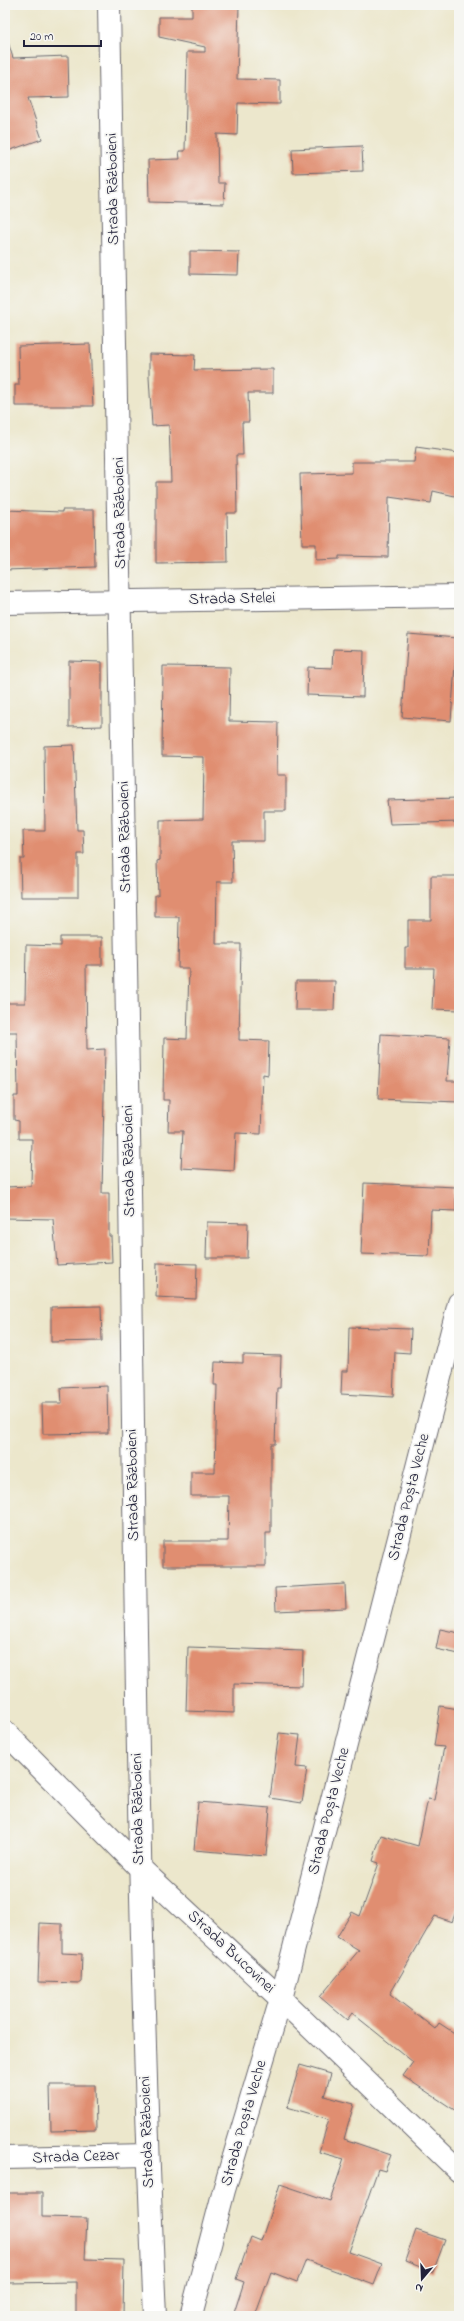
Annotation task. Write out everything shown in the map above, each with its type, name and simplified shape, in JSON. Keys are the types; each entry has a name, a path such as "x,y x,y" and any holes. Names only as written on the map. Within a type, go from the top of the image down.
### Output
{"street":[{"name":"Strada Războieni","path":"109,5 122,601 139,1867 148,2155 155,2316"},
{"name":"Strada Stelei","path":"5,603 459,596"},
{"name":"Strada Poșta Veche","path":"191,2316 224,2190 280,1998 459,1303"},
{"name":"Strada Bucovinei","path":"5,1732 139,1867 280,1998 459,2170"},
{"name":"Strada Cezar","path":"5,2158 148,2155"}],"building":[{"path":"192,5 239,5 237,79 280,80 280,104 238,103 237,135 217,134 218,183 225,183 224,204 149,202 148,160 180,159 179,151 185,151 187,52 205,52 205,47 159,37 159,17 192,17"},
{"path":"8,42 13,58 68,56 69,97 28,98 42,139 5,152 5,43"},
{"path":"362,146 363,171 293,173 292,149"},
{"path":"190,251 239,252 238,275 190,274"},
{"path":"90,344 93,406 15,406 15,385 19,385 18,346"},
{"path":"149,354 195,355 194,370 273,369 273,393 248,393 249,422 242,422 243,455 236,455 237,513 227,513 228,562 156,563 156,482 171,482 169,425 152,426"},
{"path":"416,447 459,453 459,497 433,491 431,503 389,497 388,557 339,556 339,559 316,560 316,544 302,544 300,474 352,473 352,462 414,462"},
{"path":"5,510 62,512 62,510 94,510 95,567 5,570"},
{"path":"408,634 457,638 451,721 402,717"},
{"path":"333,649 364,650 363,697 307,695 308,667 332,668"},
{"path":"69,661 102,662 102,726 69,727"},
{"path":"163,666 230,667 229,721 278,722 277,775 286,775 286,811 264,811 264,841 232,841 233,882 217,882 216,944 241,944 239,1040 269,1041 268,1075 263,1074 261,1134 236,1133 234,1171 181,1168 183,1131 168,1131 169,1100 163,1100 164,1038 187,1039 189,968 178,968 179,917 155,917 155,895 158,895 157,861 160,860 160,820 203,819 204,757 162,756"},
{"path":"74,745 77,830 83,830 84,854 78,854 78,897 21,897 20,859 24,859 23,831 45,831 44,746"},
{"path":"459,798 459,822 390,824 387,800"},
{"path":"431,876 459,876 459,1010 432,1009 434,968 405,968 405,948 408,948 408,920 431,920"},
{"path":"60,937 102,937 102,965 86,965 87,1050 105,1049 102,1193 109,1193 109,1236 111,1236 112,1262 57,1265 53,1219 5,1218 5,1187 31,1186 32,1139 19,1139 19,1121 14,1120 14,1096 18,1096 17,1032 5,1032 5,1003 25,1003 26,945 60,946"},
{"path":"296,981 335,981 334,1010 295,1010"},
{"path":"381,1034 450,1038 447,1081 459,1081 459,1102 378,1099"},
{"path":"364,1183 456,1187 456,1211 431,1210 429,1256 361,1254"},
{"path":"207,1222 248,1223 247,1258 206,1258"},
{"path":"157,1263 197,1264 196,1299 156,1297"},
{"path":"101,1306 102,1341 51,1342 51,1307"},
{"path":"349,1327 411,1329 410,1353 395,1352 393,1397 341,1394 342,1371 348,1371"},
{"path":"243,1355 281,1356 280,1388 277,1388 275,1444 271,1444 271,1533 266,1533 266,1566 163,1566 163,1541 228,1541 229,1496 191,1496 191,1472 215,1472 217,1385 214,1385 215,1362 243,1363"},
{"path":"107,1386 108,1433 43,1434 42,1403 62,1403 61,1388"},
{"path":"345,1584 346,1608 276,1611 275,1588"},
{"path":"440,1629 459,1633 459,1654 436,1649"},
{"path":"188,1647 303,1651 302,1686 234,1684 234,1713 186,1711"},
{"path":"440,1706 459,1709 459,1903 452,1922 435,1916 390,1994 435,2029 439,2023 459,2036 459,2113 403,2076 413,2062 352,2013 347,2020 320,1997 359,1950 337,1937 352,1912 360,1916 379,1863 373,1861 381,1835 418,1846 428,1799 434,1800 444,1747 434,1746"},
{"path":"279,1733 300,1735 296,1767 307,1768 302,1803 270,1798"},
{"path":"198,1802 270,1808 266,1856 194,1850"},
{"path":"40,1923 62,1924 62,1953 82,1954 81,1983 38,1982"},
{"path":"300,2065 331,2074 324,2096 354,2104 344,2139 391,2155 385,2171 378,2169 349,2252 382,2264 374,2285 306,2260 297,2282 271,2272 255,2316 233,2316 244,2282 236,2279 251,2237 261,2241 280,2184 330,2201 344,2159 319,2152 329,2119 287,2107"},
{"path":"50,2085 95,2085 96,2130 51,2131"},
{"path":"5,2193 42,2193 42,2217 87,2218 85,2259 124,2260 123,2316 76,2316 76,2282 8,2283"},
{"path":"416,2230 445,2240 433,2272 405,2261"}]}
